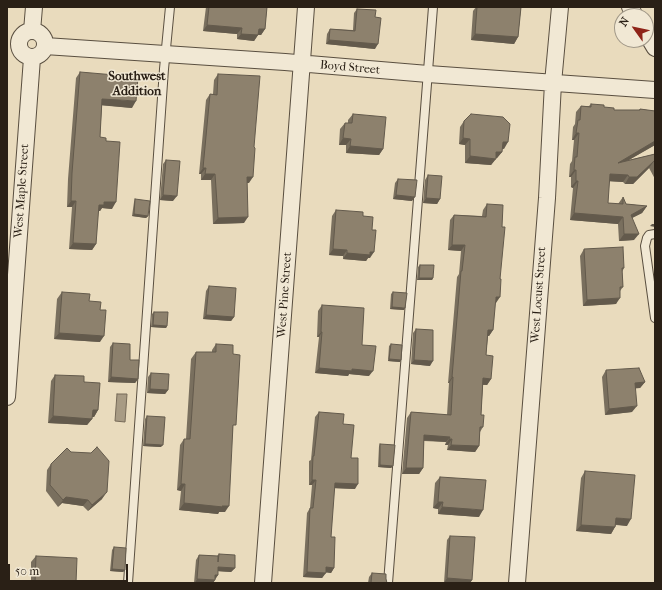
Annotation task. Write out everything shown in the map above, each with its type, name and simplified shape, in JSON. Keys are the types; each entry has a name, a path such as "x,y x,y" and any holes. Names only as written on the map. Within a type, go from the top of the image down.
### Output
{"street":[{"path":"32,31 34,7"},
{"name":"West Pine Street","path":"263,583 306,7"},
{"name":"West Locust Street","path":"517,583 547,198 553,83 560,7"},
{"path":"32,31 41,34 45,42 45,46 39,56 32,58 24,56 13,44 24,34 32,31"},
{"name":"Boyd Street","path":"45,46 655,90"},
{"name":"West Maple Street","path":"7,397 32,58"}],"lane":[{"path":"128,583 165,54 170,7"},
{"path":"388,583 433,7"},
{"path":"655,234 649,235 645,246 655,318"}],"shaded area":[{"path":"117,394 127,394 125,422 115,421"}],"building":[{"path":"209,7 267,7 265,29 259,29 258,35 241,34 242,28 207,25"},
{"path":"477,7 521,7 518,37 475,34"},
{"path":"357,9 376,10 375,17 381,18 378,44 329,40 330,29 355,31"},
{"path":"80,72 138,77 136,101 102,99 100,137 106,138 106,141 120,142 116,202 104,202 104,205 99,205 96,244 73,243 76,201 71,201 72,173"},
{"path":"218,74 260,76 253,177 247,177 248,217 218,218 215,174 205,174 206,168 203,168 210,94 217,95"},
{"path":"591,104 604,105 604,107 614,108 614,110 640,109 655,111 655,141 618,163 655,154 655,163 654,161 637,177 610,174 608,203 623,204 623,197 626,204 647,206 631,215 639,234 624,234 623,217 574,213 578,181 576,181 576,170 574,170 575,157 577,157 579,133 576,133 578,120 580,120 581,106 591,107"},
{"path":"353,114 386,117 383,149 350,146 351,139 343,138 345,123 352,123"},
{"path":"471,114 503,117 510,124 508,142 503,142 502,152 496,152 496,159 470,156 470,139 463,138 464,121"},
{"path":"166,160 180,161 177,196 163,195"},
{"path":"428,175 442,176 440,199 426,198"},
{"path":"398,179 417,180 415,197 396,195"},
{"path":"135,199 150,201 148,216 134,214"},
{"path":"487,204 503,205 502,227 505,227 500,279 500,297 496,297 493,330 488,330 486,355 493,356 491,379 483,378 481,415 484,415 483,427 480,427 479,446 451,445 452,439 449,439 450,437 424,435 423,468 406,468 411,412 451,415 452,377 461,271 465,245 452,245 454,215 486,217"},
{"path":"336,210 363,212 363,216 373,217 372,230 376,230 374,252 370,252 370,255 347,253 347,250 333,249"},
{"path":"623,247 623,287 620,287 620,298 587,300 584,249"},
{"path":"420,265 434,265 433,278 419,278"},
{"path":"209,286 236,288 234,317 206,315"},
{"path":"62,292 90,294 89,301 101,302 100,310 106,310 104,336 59,333"},
{"path":"393,292 407,293 405,308 392,307"},
{"path":"322,305 364,308 362,345 376,346 373,371 319,368 322,332"},
{"path":"154,312 168,312 167,326 153,325"},
{"path":"416,329 433,330 433,361 414,360"},
{"path":"113,343 130,344 130,360 139,360 138,379 111,377"},
{"path":"216,344 233,345 233,354 240,355 236,425 233,425 229,506 222,506 223,507 184,503 185,484 181,484 184,439 190,439 196,352 216,352"},
{"path":"391,344 402,345 401,360 389,359"},
{"path":"639,368 645,382 635,383 637,406 609,409 606,370"},
{"path":"151,373 169,374 168,390 150,389"},
{"path":"55,375 84,376 84,382 100,383 98,410 93,410 92,419 53,416"},
{"path":"319,412 344,414 343,424 354,425 351,458 358,458 358,484 335,483 331,537 335,537 334,568 326,567 326,573 307,572 310,508 313,508 316,480 312,480 313,456"},
{"path":"147,416 165,417 163,445 145,444"},
{"path":"380,444 395,445 393,466 380,465"},
{"path":"97,447 109,461 107,492 92,505 88,500 66,497 63,500 50,485 51,464 67,448 71,452 91,453"},
{"path":"585,471 635,475 631,519 616,518 615,527 581,525"},
{"path":"440,477 486,480 483,510 442,507 443,502 438,502"},
{"path":"450,536 475,537 472,580 447,578"},
{"path":"114,547 126,548 125,570 112,569"},
{"path":"219,554 235,555 235,568 218,567 218,575 215,575 215,580 197,579 199,555 218,556 218,562"},
{"path":"36,556 77,558 76,583 35,583"},
{"path":"372,573 386,574 387,583 371,583"}],"district":[{"name":"Southwest Addition","path":"137,84"}]}
